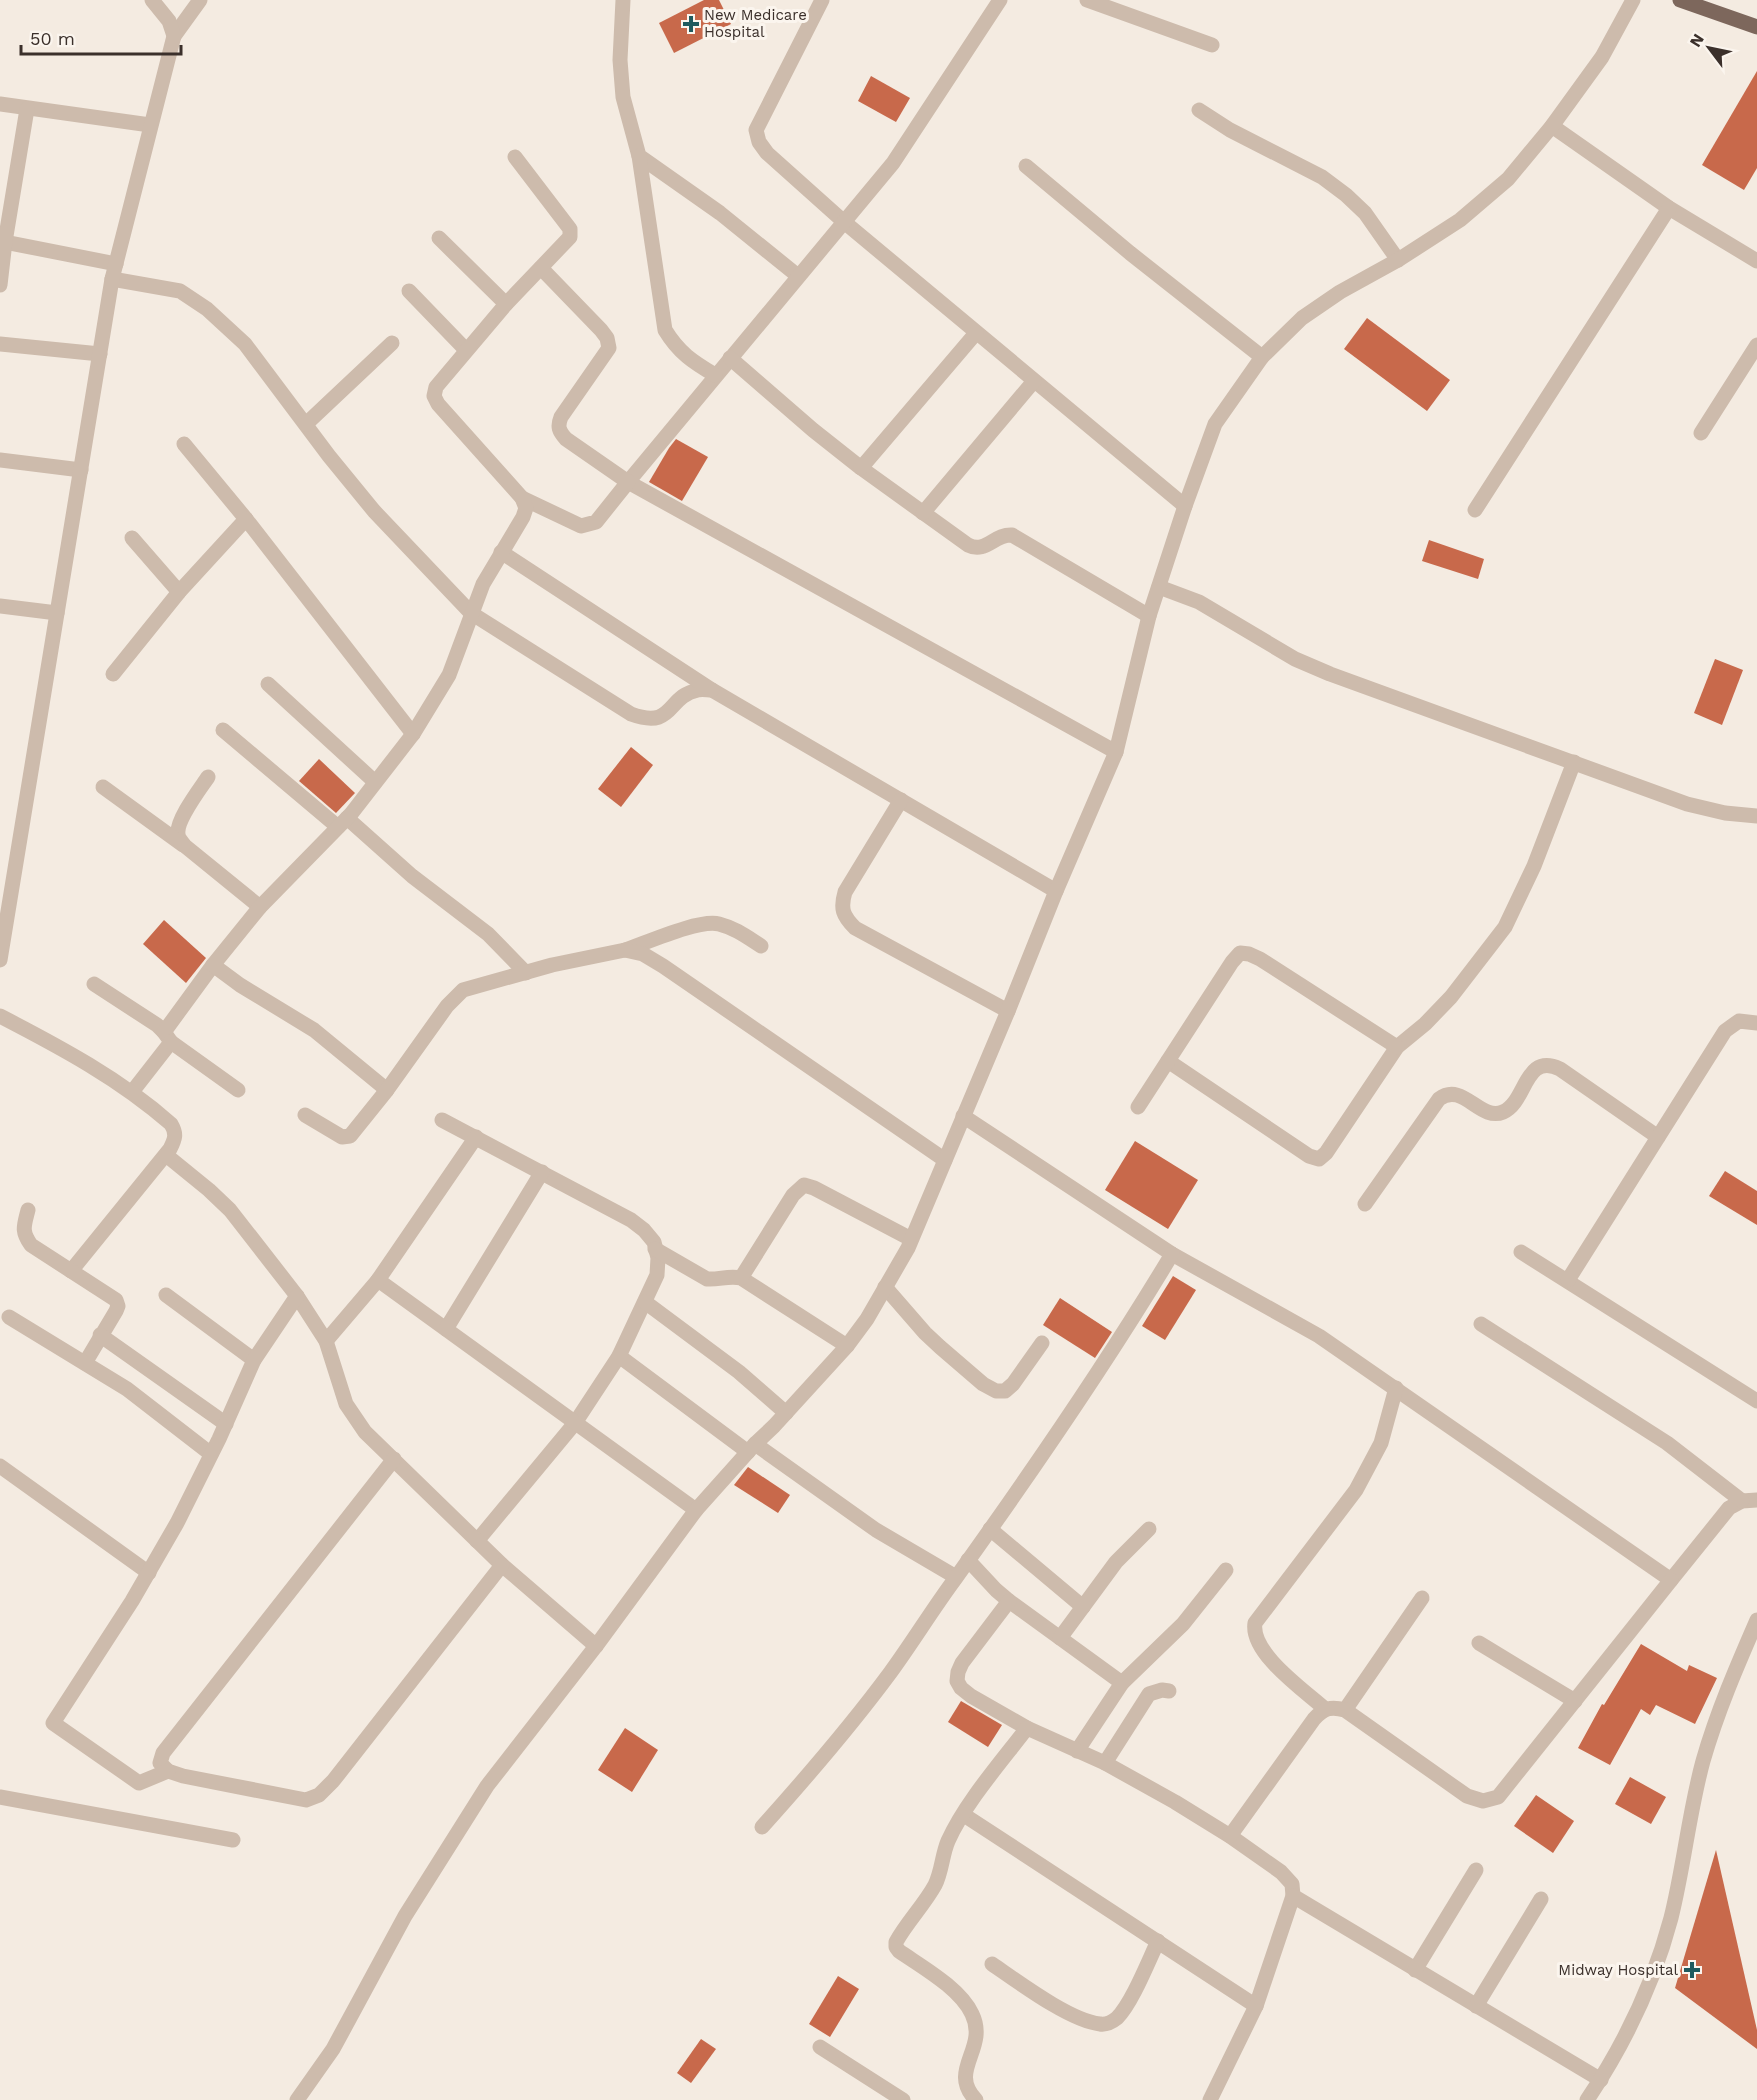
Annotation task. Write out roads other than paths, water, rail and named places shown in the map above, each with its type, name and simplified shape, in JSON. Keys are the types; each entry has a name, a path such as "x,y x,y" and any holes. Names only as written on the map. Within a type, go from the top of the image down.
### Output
{"main road":[{"path":"1680,0 1757,27"}],"street":[{"path":"152,0 169,21 174,36"},
{"path":"0,960 5,896 57,614 112,279 174,36 200,0"},
{"path":"623,0 620,60 623,96 639,156 665,330 674,346 688,359 715,375"},
{"path":"822,0 756,130 759,142 767,153 843,221 1185,506"},
{"path":"522,498 581,526 596,522 715,375 893,163 1000,0"},
{"path":"1087,0 1212,45"},
{"path":"297,2100 333,2049 405,1916 487,1786 596,1646 696,1510 751,1448 848,1346 867,1319 912,1239 1116,752 1149,616 1215,424 1262,357 1302,318 1340,292 1398,260 1460,220 1508,179 1552,126 1602,57 1633,0"},
{"path":"0,104 150,125"},
{"path":"0,285 2,242 27,109"},
{"path":"1199,110 1230,130 1322,177 1346,195 1365,213 1398,260"},
{"path":"1552,126 1670,208 1757,261"},
{"path":"639,156 720,213 798,276"},
{"path":"132,1092 213,965 260,907 343,823 413,734 449,675 483,584 523,517 526,508 522,498 438,404 434,396 436,387 466,350 506,304 567,243 570,237 570,229 515,157"},
{"path":"1026,166 1130,253 1262,357"},
{"path":"1475,510 1670,208"},
{"path":"439,238 506,304"},
{"path":"2,242 116,264"},
{"path":"542,268 601,330 607,338 609,348 561,417 558,425 566,439 628,482 1116,752"},
{"path":"112,279 180,291 207,309 245,344 374,511 471,613 631,714 647,720 663,716 681,699 696,690 712,690"},
{"path":"410,291 466,350"},
{"path":"861,468 976,333"},
{"path":"306,424 392,343"},
{"path":"0,344 100,354"},
{"path":"1701,434 1757,345"},
{"path":"730,358 861,468 975,548 991,544 1000,536 1012,535 1149,616"},
{"path":"923,513 1034,381"},
{"path":"184,444 246,519 413,734"},
{"path":"0,460 81,470"},
{"path":"113,674 179,592 246,519"},
{"path":"132,538 179,592"},
{"path":"501,552 712,690 1056,891"},
{"path":"1159,587 1199,602 1296,659 1330,674 1687,804 1725,813 1757,816"},
{"path":"0,606 57,614"},
{"path":"268,684 375,782"},
{"path":"223,730 488,934 526,973"},
{"path":"1168,1061 1310,1156 1319,1159 1326,1153 1397,1047 1425,1024 1451,997 1505,927 1534,866 1574,762"},
{"path":"185,846 178,836 178,828 208,777"},
{"path":"103,787 185,846 260,907"},
{"path":"901,800 845,892 841,910 845,918 855,928 1008,1011"},
{"path":"305,1115 342,1137 350,1136 387,1090 447,1006 463,990 625,950 701,924 717,923 733,928 761,946"},
{"path":"625,950 643,954 663,966 945,1160"},
{"path":"1138,1107 1240,953 1260,959 1397,1047"},
{"path":"213,965 240,985 314,1030 387,1090"},
{"path":"94,984 238,1090"},
{"path":"0,1016 60,1047 132,1092 171,1124 176,1131 175,1140 166,1155 71,1270"},
{"path":"1568,1280 1725,1031 1739,1021 1757,1023"},
{"path":"1365,1204 1439,1099 1446,1094 1454,1094 1486,1110 1495,1113 1503,1112 1510,1107 1534,1071 1549,1064 1560,1069 1658,1137"},
{"path":"963,1116 1172,1254 1319,1336 1671,1580"},
{"path":"442,1120 631,1220 654,1242 658,1258 657,1275 619,1356 575,1423 477,1541"},
{"path":"326,1341 378,1280 476,1137"},
{"path":"166,1155 230,1210 297,1296 326,1341 346,1404 365,1432 502,1565 596,1646"},
{"path":"446,1329 542,1172"},
{"path":"741,1278 793,1195 804,1185 912,1239"},
{"path":"28,1210 24,1229 25,1236 31,1245 116,1300 118,1306 85,1363"},
{"path":"655,1249 707,1279 715,1280 731,1276 741,1278 848,1346"},
{"path":"1521,1252 1757,1401"},
{"path":"762,1827 815,1768 891,1672 1052,1443 1172,1254"},
{"path":"378,1280 696,1510"},
{"path":"885,1287 925,1333 983,1384 996,1391 1005,1391 1013,1384 1042,1343"},
{"path":"166,1295 254,1360"},
{"path":"168,1771 139,1783 53,1723 149,1573 177,1523 226,1424 254,1360 297,1296"},
{"path":"645,1302 739,1372 786,1413"},
{"path":"9,1317 127,1389 211,1454"},
{"path":"1480,1324 1666,1443 1749,1501"},
{"path":"100,1335 226,1424"},
{"path":"619,1356 751,1448 876,1530 956,1577"},
{"path":"1325,1709 1267,1657 1254,1630 1255,1623 1356,1490 1381,1443 1396,1388"},
{"path":"394,1459 163,1753 160,1763 168,1771 183,1776 306,1800 320,1795 502,1565"},
{"path":"0,1466 149,1573"},
{"path":"1230,1836 1314,1719 1325,1709 1335,1707 1345,1710 1467,1796 1483,1801 1498,1797 1729,1508 1749,1501"},
{"path":"990,1529 1083,1607"},
{"path":"1060,1638 1116,1562 1149,1529"},
{"path":"968,1560 1009,1601 1122,1683"},
{"path":"1077,1751 1122,1683 1183,1624 1226,1570"},
{"path":"1345,1710 1422,1598"},
{"path":"1009,1601 957,1672 957,1681 961,1688 970,1696 1027,1728 1105,1762 1175,1802 1230,1836 1281,1872 1292,1884 1293,1896 1256,2006 1210,2100"},
{"path":"1587,2100 1644,1997 1660,1954 1671,1917 1703,1762 1719,1709 1757,1620"},
{"path":"1479,1643 1575,1701"},
{"path":"1105,1762 1149,1694 1162,1690 1169,1691"},
{"path":"976,2100 965,2081 965,2071 975,2047 973,2014 953,1990 899,1951 896,1942 935,1885 942,1868 947,1843 964,1815 1027,1728"},
{"path":"0,1797 233,1840"},
{"path":"964,1815 1256,2006"},
{"path":"1415,1970 1476,1870"},
{"path":"1293,1896 1600,2080"},
{"path":"1476,2006 1541,1899"},
{"path":"992,1964 1073,2015 1099,2024 1108,2024 1116,2019 1125,2008 1158,1941"},
{"path":"820,2047 903,2100"}],"place":[{"name":"New Medicare Hospital","path":"691,24"},
{"name":"Midway Hospital","path":"1692,1970"}]}
